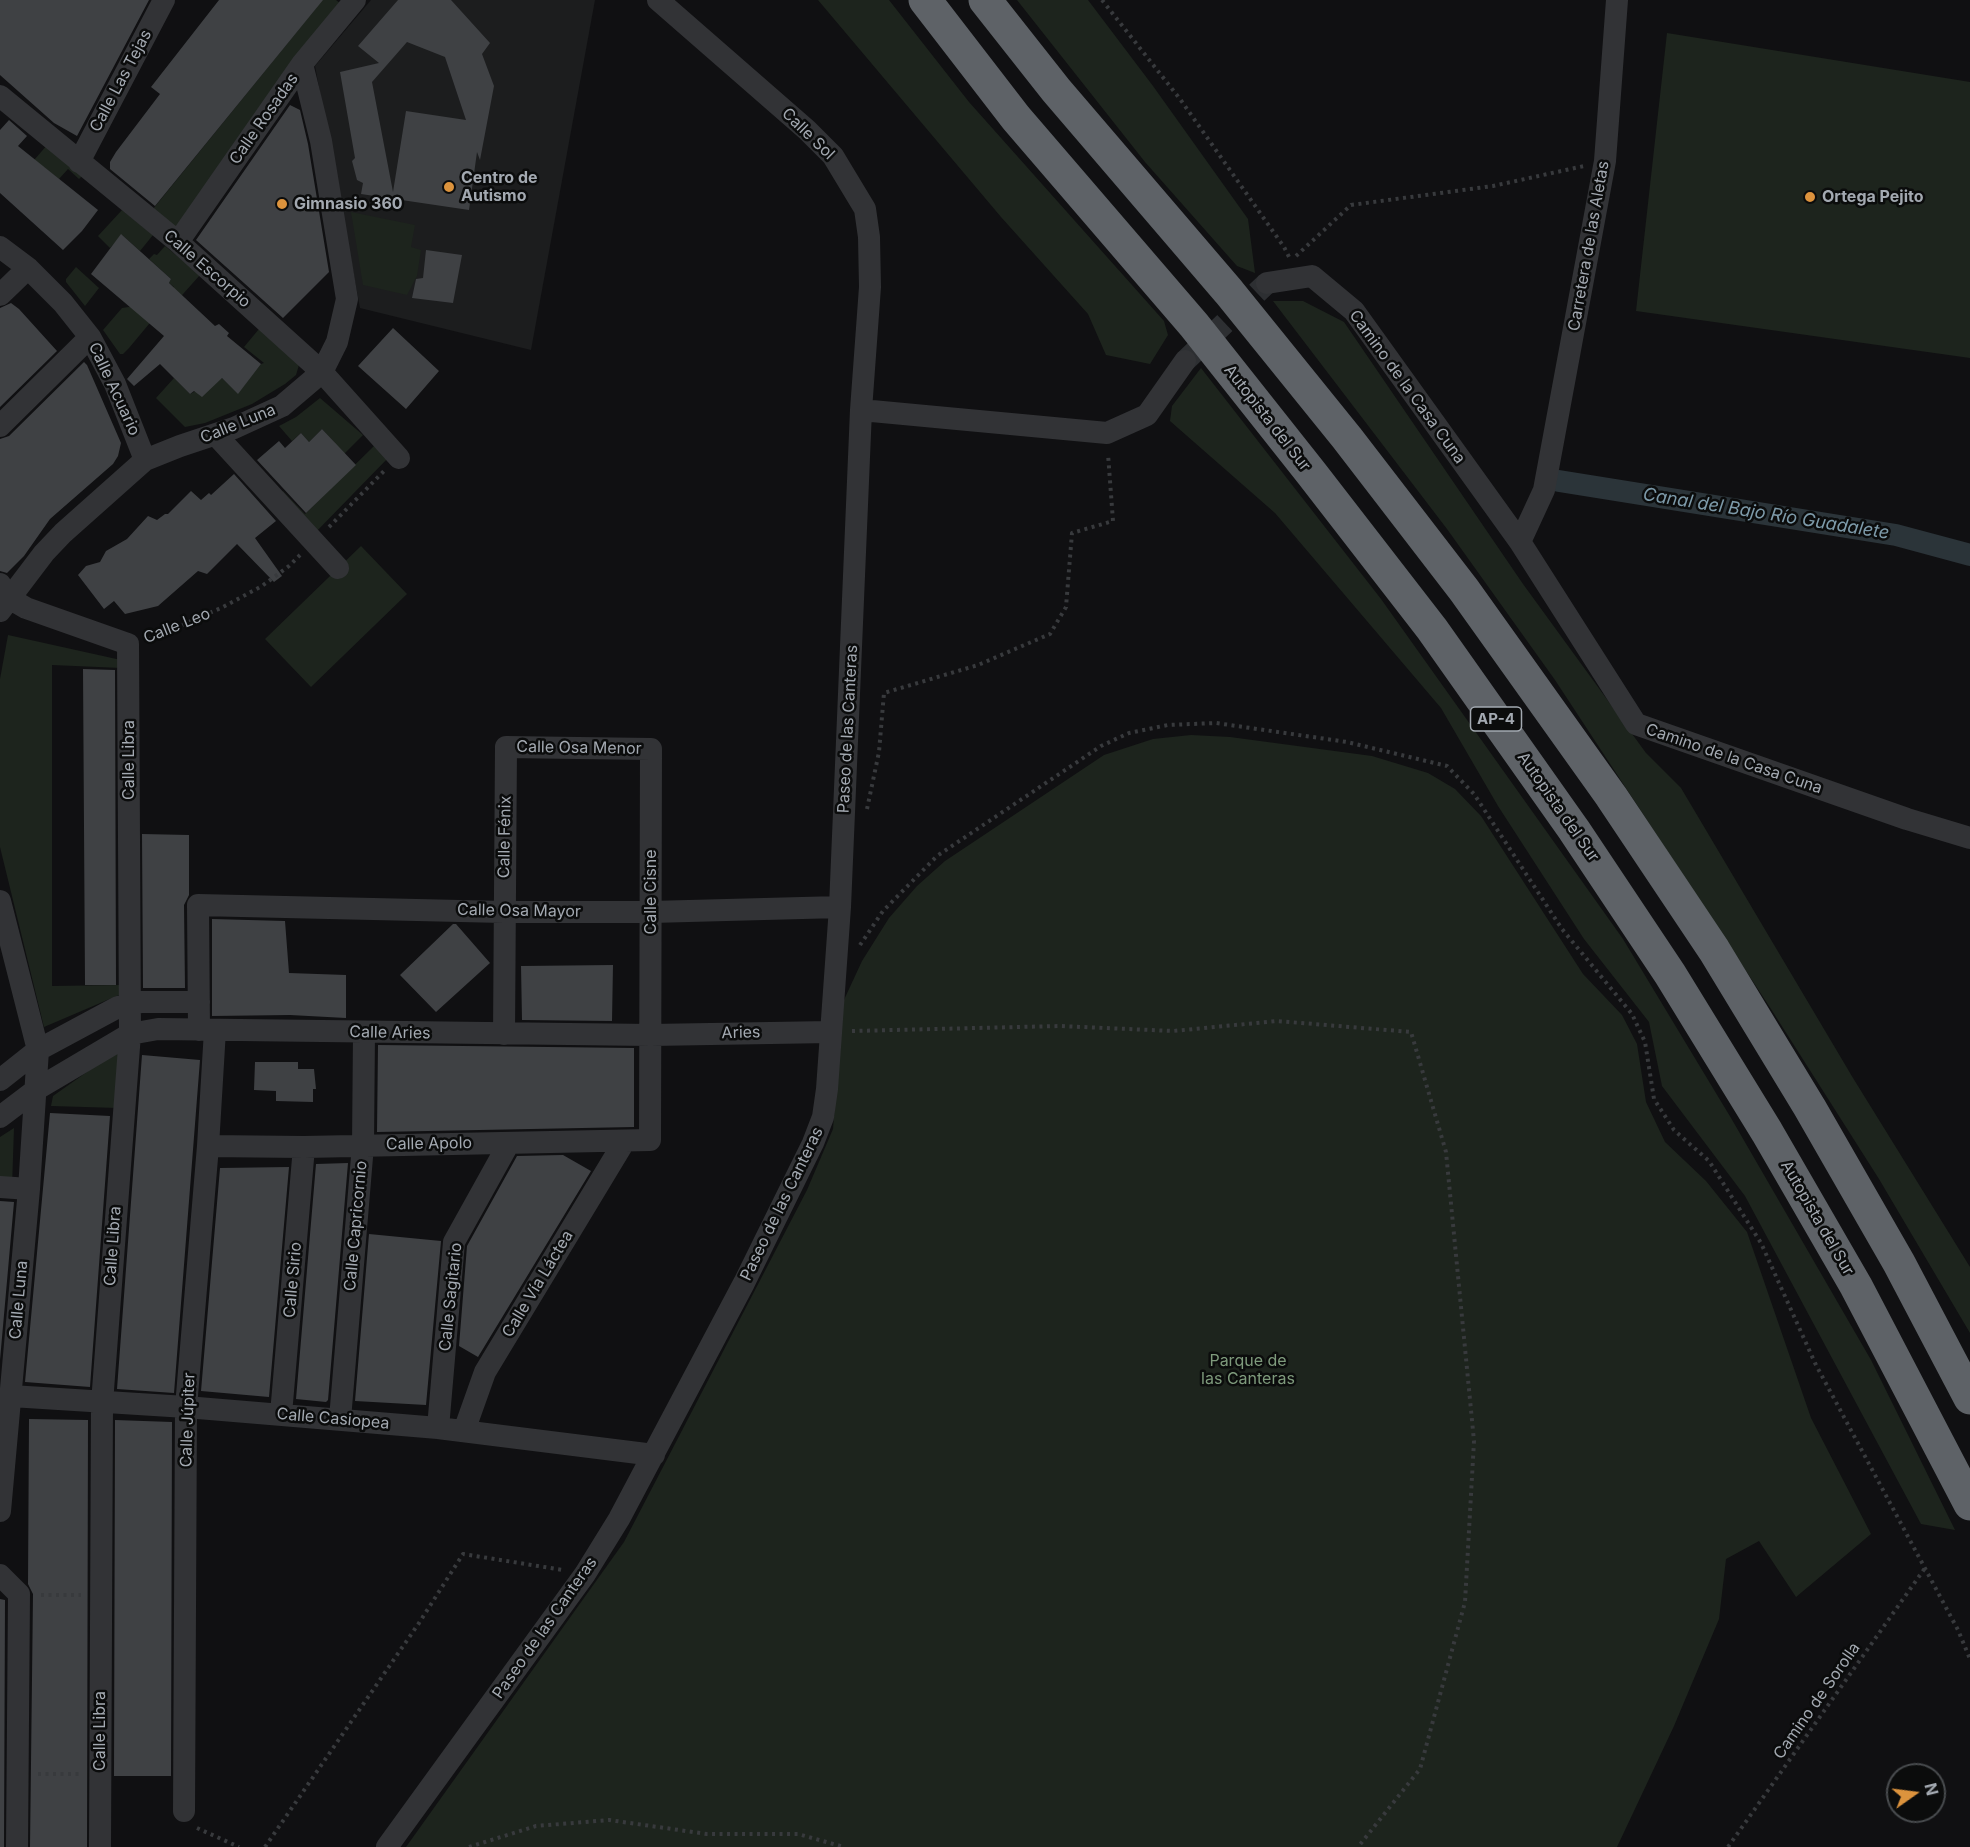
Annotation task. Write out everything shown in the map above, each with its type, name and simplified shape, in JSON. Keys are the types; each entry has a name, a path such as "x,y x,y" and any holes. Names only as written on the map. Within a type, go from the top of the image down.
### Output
{"highway":[{"name":"Autopista del Sur","path":"925,0 1016,118 1194,324 1319,483 1432,629 1574,830 1670,974 1767,1132 1856,1287 1970,1504"},
{"name":"AP-4","path":"985,0 1056,90 1229,292 1347,438 1464,590 1611,796 1714,950 1810,1108 1899,1263 1970,1398"}],"street":[{"name":"Calle Las Tejas","path":"79,162 164,0"},
{"name":"Calle Rosadas","path":"178,242 302,64 355,0"},
{"name":"Calle Sol","path":"658,0 807,130 833,156 865,209 870,287 861,410 861,459"},
{"name":"Carretera de las Aletas","path":"1520,542 1544,490 1605,161 1617,0"},
{"name":"Calle Luna","path":"3,597 63,533 145,460 216,435 282,406 321,372 337,342 347,299 321,141 302,64"},
{"name":"Calle Escorpio","path":"0,96 178,242 321,372 399,458"},
{"name":"Calle Acuario","path":"0,247 28,268 63,303 90,337 115,384 145,460"},
{"path":"0,295 28,268"},
{"name":"Camino de la Casa Cuna","path":"1267,283 1312,276 1354,311 1520,542 1636,724 1906,819 1970,838"},
{"path":"0,426 90,337"},
{"path":"861,410 1107,433 1147,415 1185,361"},
{"path":"216,435 338,568"},
{"name":"Paseo de las Canteras","path":"387,1847 585,1574 619,1519 744,1283 813,1143 823,1117 840,907 861,459"},
{"name":"Calle Leo","path":"3,597 26,608 128,644"},
{"name":"Calle Libra","path":"100,1847 102,1403 130,1034 128,644"},
{"name":"Calle Osa Menor","path":"506,747 651,749"},
{"name":"Calle Fénix","path":"504,1034 506,747"},
{"name":"Calle Cisne","path":"650,1140 651,749"},
{"path":"0,902 38,1050"},
{"name":"Calle Osa Mayor","path":"198,905 504,912 651,912 840,907"},
{"name":"Calle Júpiter","path":"184,1811 186,1407 208,1146 207,1030 199,1002 198,905"},
{"path":"0,1080 38,1050 106,1012 130,1004 199,1002"},
{"name":"Calle Aries","path":"130,1034 158,1029 651,1035"},
{"name":"Aries","path":"651,1035 830,1032"},
{"name":"Calle Capricornio","path":"340,1419 363,1145 364,1033"},
{"path":"0,1117 36,1089 130,1034"},
{"name":"Calle Luna","path":"0,1511 29,1189 38,1050"},
{"name":"Calle Apolo","path":"208,1146 304,1147 650,1140"},
{"name":"Calle Vía Láctea","path":"464,1431 485,1372 624,1142"},
{"name":"Calle Sagitario","path":"438,1428 454,1242 509,1143"},
{"name":"Calle Sirio","path":"281,1414 304,1147"},
{"path":"0,1187 29,1189"},
{"name":"Calle Casiopea","path":"11,1396 340,1419 438,1428 654,1455"},
{"path":"0,1575 19,1594 17,1847"}],"path":[{"path":"1102,0 1180,99 1284,247 1290,261 1352,205 1492,186 1605,161"},
{"path":"866,814 879,752 885,693 978,665 1050,634 1066,608 1072,533 1113,521 1107,433"},
{"name":"Calle Leo","path":"128,644 148,640 224,607 262,586 289,566 399,458"},
{"path":"837,953 854,954 883,911 937,856 1101,746 1129,733 1168,725 1216,723 1347,742 1447,766 1474,794 1562,929 1632,1014 1645,1042 1654,1099 1674,1130 1709,1161 1761,1243 1815,1363 1958,1630 1970,1659"},
{"path":"830,1032 1060,1026 1173,1031 1277,1021 1411,1032 1446,1152 1474,1441 1466,1602 1420,1769 1358,1847"},
{"path":"265,1847 419,1623 463,1554 585,1574"},
{"name":"Camino de Sorolla","path":"1728,1847 1925,1568"},
{"path":"19,1594 101,1595"},
{"path":"16,1774 100,1774"},
{"path":"184,1811 189,1822 197,1829 239,1847"},
{"path":"469,1847 536,1826 609,1820 707,1834 798,1834 844,1847"}],"shaded area":[{"name":"Centro de Autismo","path":"371,0 595,0 531,350 360,308 315,66"}],"green space":[{"path":"310,0 336,0 341,4 175,228 153,209 317,7"},
{"path":"818,0 889,0 969,102 1164,321 1168,335 1150,364 1106,355 1088,314 1001,217"},
{"path":"1017,0 1088,0 1248,219 1255,273 1237,266 1145,162"},
{"name":"Ortega Pejito","path":"1667,33 1970,82 1970,358 1636,311"},
{"path":"48,144 83,175 79,179 68,169 59,179 44,167 28,167"},
{"path":"122,210 153,235 140,251 122,235 110,248 98,236"},
{"path":"351,212 415,225 411,247 421,250 417,276 407,295 363,285"},
{"path":"165,246 200,275 175,303 169,300 129,348 120,354 103,330 122,308 162,302 174,287 169,283 171,279 149,259 154,254 157,255"},
{"path":"76,267 99,288 85,306 66,282"},
{"path":"1273,301 1303,301 1344,322 1523,584 1646,753 1681,788 1853,1078 1970,1267 1970,1333 1879,1179 1771,1009 1555,680 1447,529"},
{"path":"259,329 299,365 296,375 285,384 252,404 205,423 185,427 156,398 174,378 190,394 222,378 238,393 264,363 244,347"},
{"path":"1201,368 1381,599 1623,939 1731,1118 1871,1360 1955,1530 1921,1524 1745,1196 1662,1086 1649,1022 1584,939 1498,806 1441,708 1275,513 1170,421 1172,406"},
{"path":"320,398 363,435 341,457 334,442 322,429 309,442 301,433 292,441 279,426 296,417"},
{"path":"375,445 389,457 314,534 279,497 283,491 305,514"},
{"path":"361,546 407,594 311,687 265,639"},
{"path":"8,635 121,660 121,668 52,665 52,986 120,985 119,995 44,1027 0,847 0,679"},
{"name":"Parque de las Canteras","path":"1191,735 1230,737 1372,756 1428,773 1455,789 1481,816 1583,974 1622,1015 1637,1044 1646,1102 1665,1142 1706,1181 1747,1232 1811,1418 1871,1534 1796,1597 1759,1541 1726,1559 1719,1619 1674,1726 1617,1847 406,1847 624,1542 807,1190 833,1129 843,1002 862,961 889,918 917,886 945,861 1104,755 1153,739"},
{"path":"125,1045 118,1108 51,1106 53,1096"},
{"path":"14,1128 12,1187 0,1187 0,1137"}],"building":[{"path":"0,0 149,0 77,136 54,123 0,75"},
{"path":"219,0 323,0 155,206 110,169 110,162 160,94 151,87"},
{"path":"398,0 451,0 490,43 482,54 494,86 480,160 477,152 469,210 361,194 363,183 357,180 352,161 355,158 340,72 379,63 358,46","holes":["407,42 445,57 466,120 406,111 393,192 372,82"]},
{"path":"290,105 300,110 308,144 329,272 283,318 196,240"},
{"path":"9,120 27,136 18,146 98,210 63,250 0,193 0,130"},
{"path":"121,234 171,279 169,283 215,326 219,324 229,333 227,336 261,364 238,394 222,378 202,397 194,391 190,394 160,364 134,386 127,379 164,336 91,274"},
{"path":"426,250 462,255 453,303 412,298 416,279 423,278"},
{"path":"11,303 57,351 0,407 0,308"},
{"path":"393,328 439,371 406,409 358,366"},
{"path":"84,362 121,443 118,456 113,464 50,519 24,556 7,573 0,571 0,439 9,436"},
{"path":"322,429 356,465 306,513 257,460 279,441 285,448 301,433 309,442"},
{"path":"234,474 276,521 255,538 282,576 274,582 237,544 207,574 198,571 158,606 125,614 114,601 104,609 78,575 86,566 100,562 106,551 127,539 148,516 157,520 168,514 191,491 201,500 209,493 211,495"},
{"path":"83,669 115,670 116,985 85,985"},
{"path":"142,834 189,835 189,895 184,905 185,988 143,988"},
{"path":"212,919 285,921 289,973 346,975 346,1018 290,1015 212,1016"},
{"path":"453,924 456,924 490,963 436,1012 400,975"},
{"path":"613,965 612,1021 522,1020 521,966"},
{"path":"378,1045 634,1048 634,1127 377,1132"},
{"path":"142,1055 200,1060 174,1393 117,1389"},
{"path":"255,1062 298,1062 298,1069 314,1069 316,1089 313,1089 313,1102 276,1101 276,1091 254,1090"},
{"path":"50,1113 110,1116 90,1387 25,1382"},
{"path":"563,1155 591,1171 478,1357 459,1346 467,1246 517,1156"},
{"path":"348,1163 328,1400 326,1402 296,1399 316,1164"},
{"path":"289,1167 269,1397 201,1391 220,1168"},
{"path":"0,1201 14,1202 0,1360"},
{"path":"369,1234 441,1241 426,1405 355,1401"},
{"path":"29,1419 88,1420 87,1847 30,1847 33,1594 28,1584"},
{"path":"115,1420 172,1422 171,1776 114,1776"},
{"path":"0,1599 5,1600 4,1847 0,1847"}],"waterway":[{"name":"Canal del Bajo Río Guadalete","path":"1559,481 1896,535 1970,555"}],"tunnel":[{"path":"1185,361 1267,283"}],"place":[{"name":"Centro de Autismo","path":"449,187"},
{"name":"Ortega Pejito","path":"1810,197"},
{"name":"Gimnasio 360","path":"282,204"}]}
